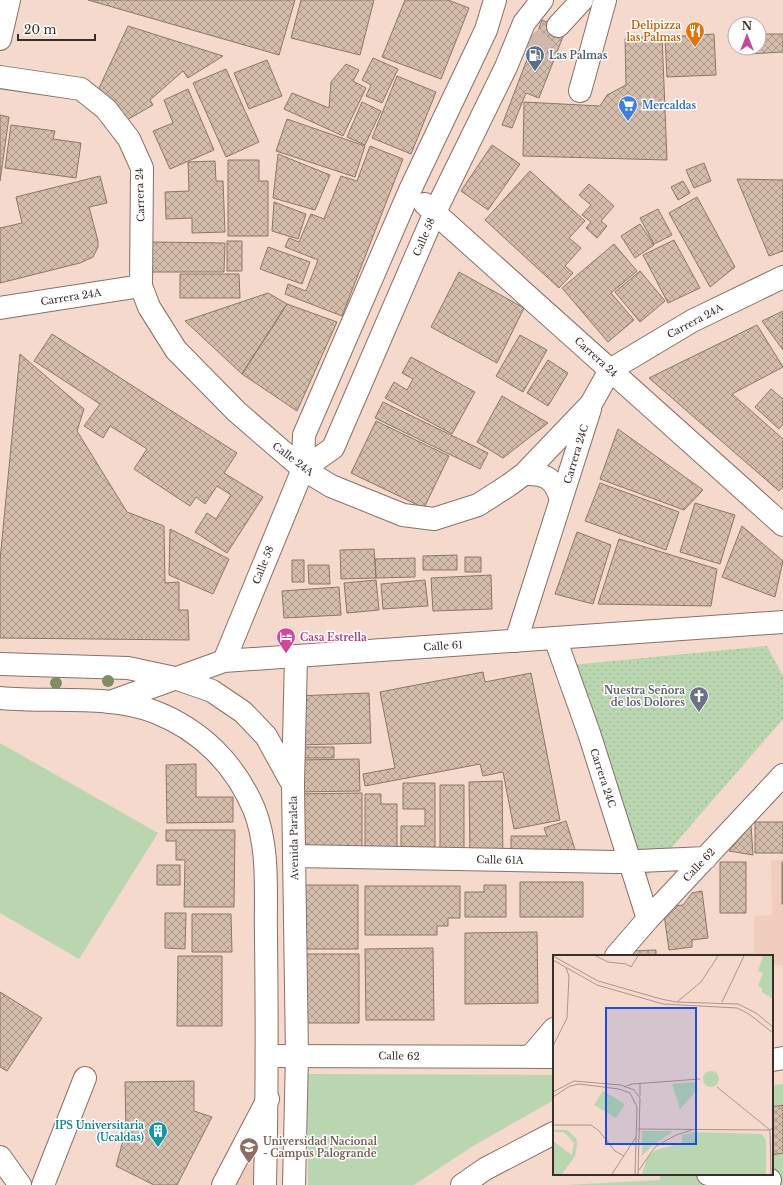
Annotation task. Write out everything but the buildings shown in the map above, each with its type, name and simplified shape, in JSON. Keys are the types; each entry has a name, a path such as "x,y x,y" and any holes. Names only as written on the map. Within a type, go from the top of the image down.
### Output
{"street":[{"path":"0,38 9,0"},
{"name":"Calle 58","path":"224,661 303,469 304,435 410,190 486,30 495,0"},
{"name":"Calle 58","path":"303,469 333,448 435,212 506,67 524,23 542,0"},
{"path":"558,26 582,0"},
{"path":"580,91 604,0"},
{"path":"506,67 530,51"},
{"name":"Carrera 24","path":"0,77 81,89 106,109 129,139 142,168 141,286"},
{"name":"Carrera 24","path":"410,190 783,525"},
{"name":"Carrera 24A","path":"610,370 692,321 783,277"},
{"name":"Carrera 24A","path":"0,308 141,286"},
{"name":"Calle 24A","path":"141,286 149,307 176,350 237,412 303,469 331,486 403,515 434,519 478,505 509,486 524,474 591,404 610,370"},
{"name":"Carrera 24C","path":"516,641 591,404"},
{"path":"524,474 537,473 548,478 557,488 561,500"},
{"name":"Calle 61","path":"110,702 224,661 783,622"},
{"name":"Carrera 24C","path":"555,638 588,733 648,919"},
{"path":"293,785 296,657"},
{"name":"Avenida Paralela","path":"0,664 128,668 175,678 212,691 243,712 266,736 293,785 297,1055 294,1185"},
{"path":"0,698 110,702 154,711 178,722 204,739 226,762 240,781 254,810 262,837 265,866 268,1056 265,1185"},
{"name":"Calle 62","path":"617,955 648,919 783,775"},
{"name":"Calle 61A","path":"294,856 629,862 706,858"},
{"path":"530,1057 553,1030"},
{"path":"773,1055 783,1056"},
{"name":"Calle 62","path":"268,1056 553,1057"},
{"path":"773,1060 783,1056"},
{"path":"43,1185 85,1078"},
{"path":"223,1185 268,1099"},
{"path":"462,1185 486,1169 553,1134"},
{"path":"0,1157 20,1185"},
{"path":"718,1175 770,1180"}],"shaded area":[{"path":"771,860 783,860 783,965 773,965 773,955 669,955 754,953 754,916 772,915"},
{"name":"Universidad Nacional - Campus Palogrande","path":"257,1142 255,1185 226,1185"}],"green space":[{"path":"767,646 783,676 783,719 640,884 572,665"},
{"path":"0,743 158,833 79,959 0,913"},
{"path":"307,1074 553,1075 553,1101 473,1146 414,1185 308,1185"},
{"path":"783,1084 783,1185 566,1185 660,1180 660,1175 773,1175 773,1085"}],"tunnel":[{"path":"530,51 558,26"}],"place":[{"name":"Delipizza las Palmas","path":"695,48"},
{"name":"Las Palmas","path":"535,72"},
{"name":"Mercaldas","path":"628,122"},
{"name":"Casa Estrella","path":"286,654"},
{"name":"Nuestra Señora de los Dolores","path":"699,713"},
{"name":"IPS Universitaria (Ucaldas)","path":"158,1148"},
{"name":"Universidad Nacional - Campus Palogrande","path":"249,1164"}]}
